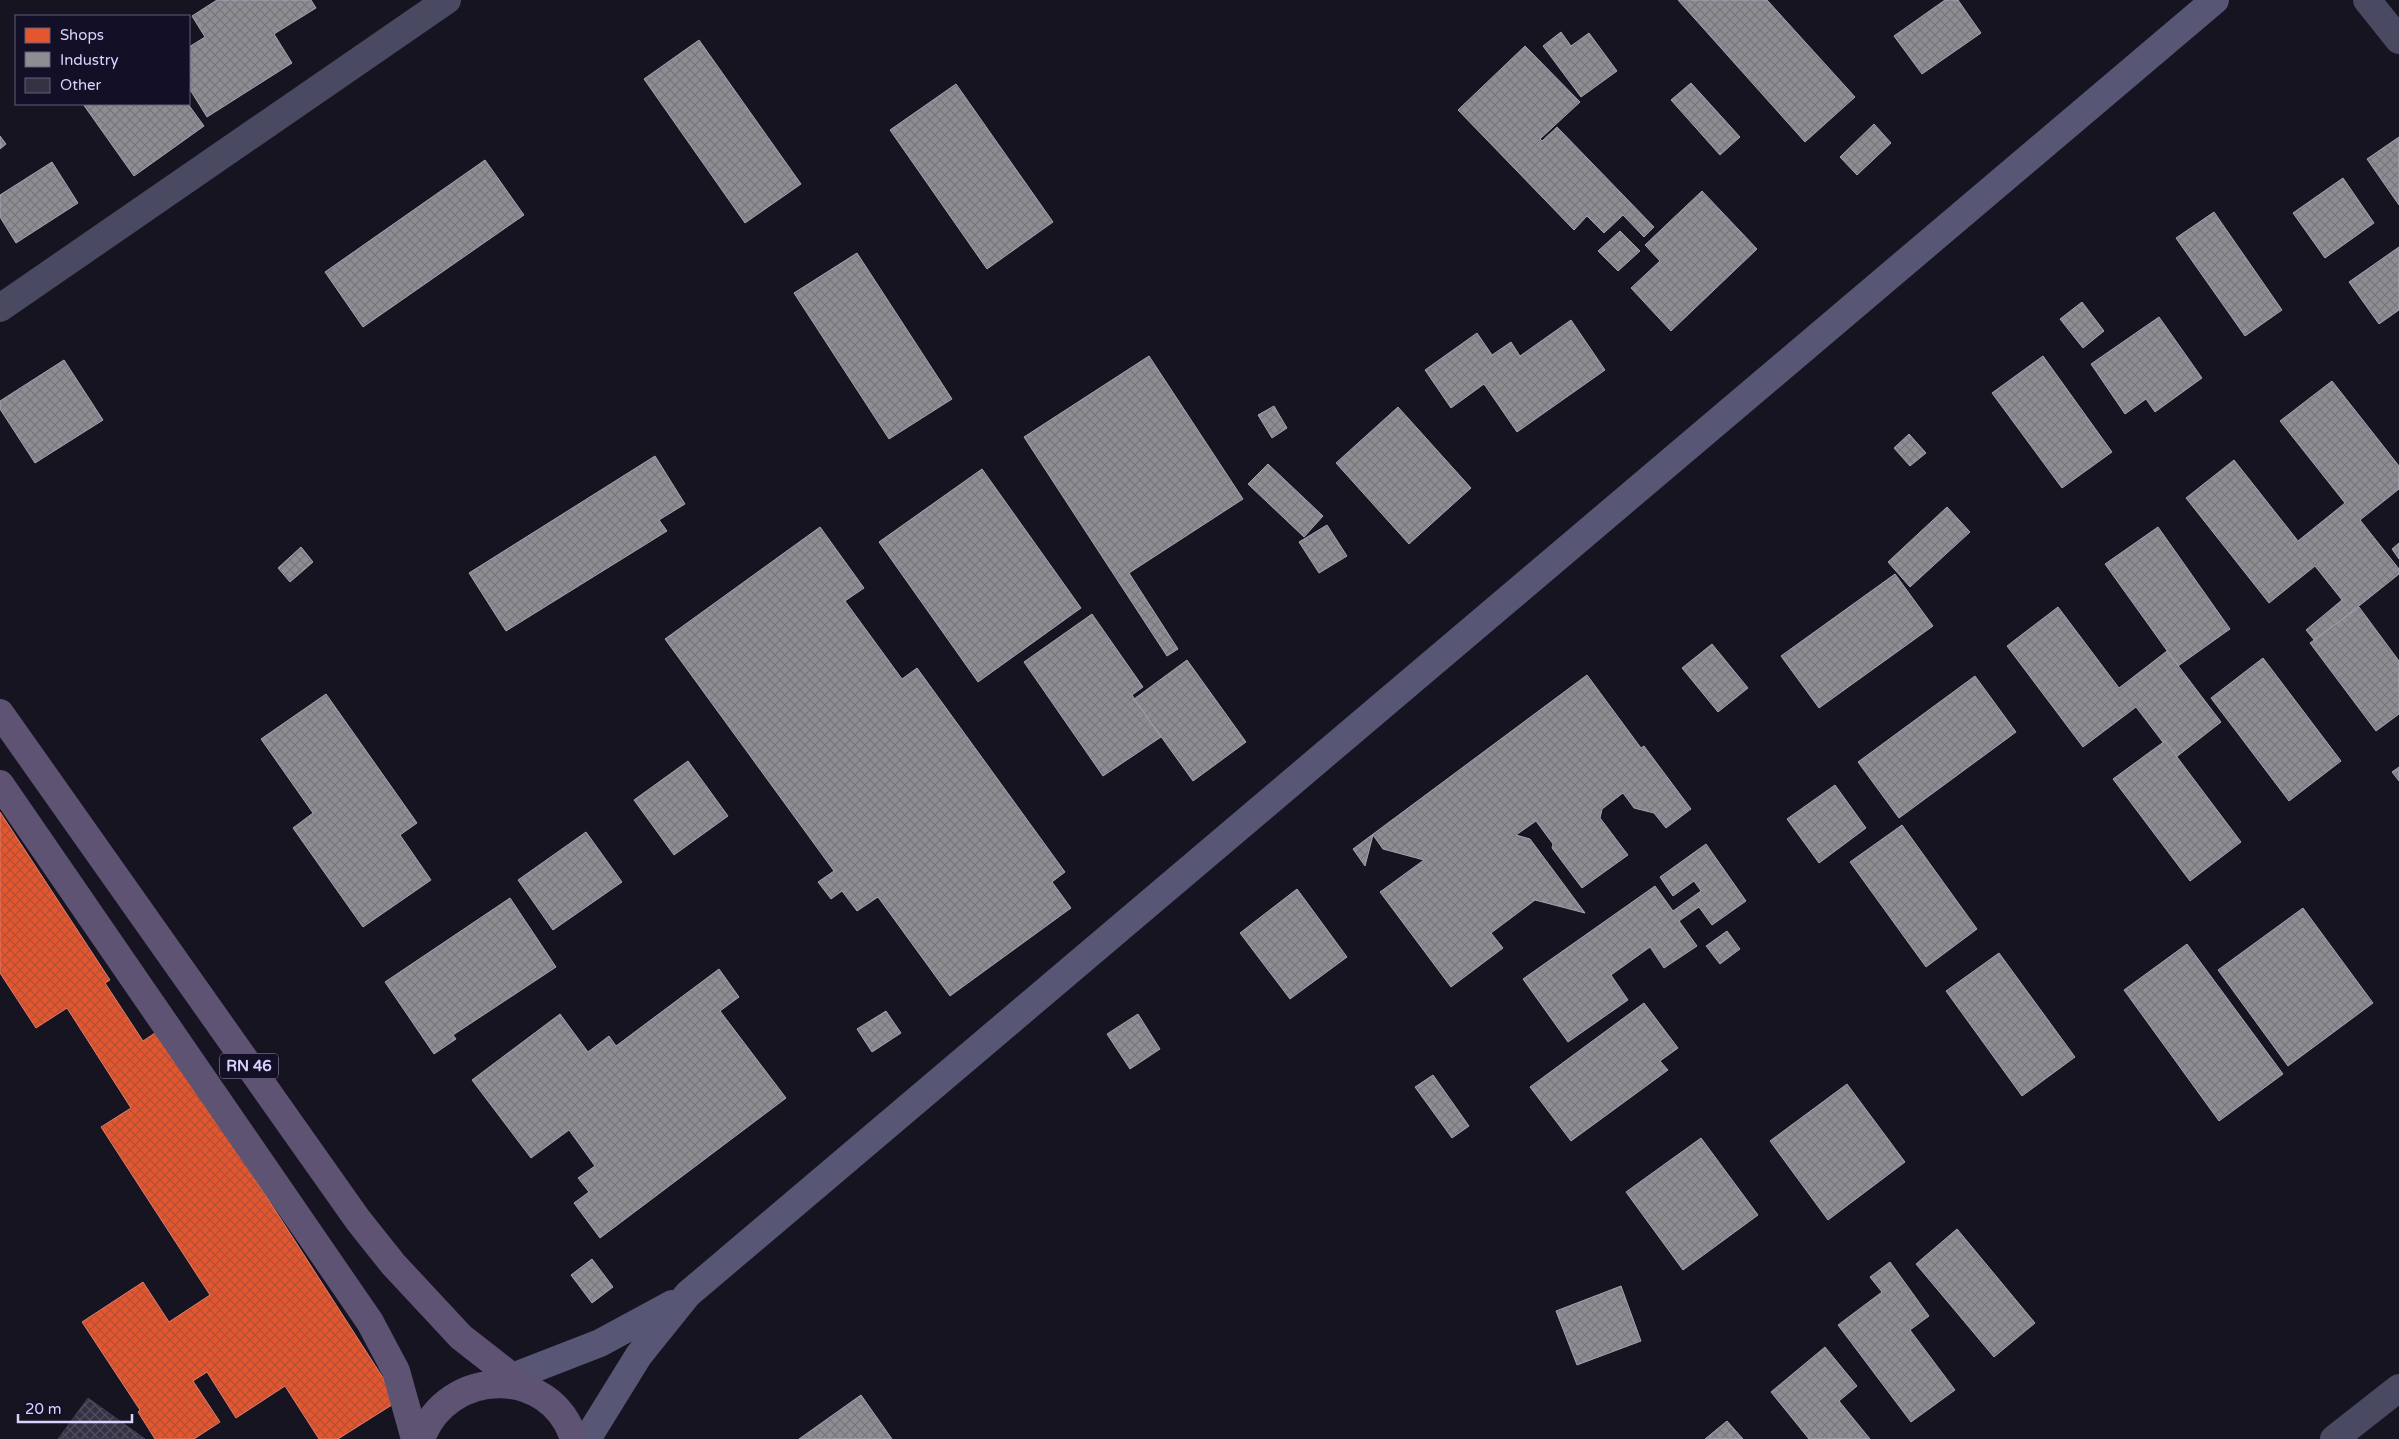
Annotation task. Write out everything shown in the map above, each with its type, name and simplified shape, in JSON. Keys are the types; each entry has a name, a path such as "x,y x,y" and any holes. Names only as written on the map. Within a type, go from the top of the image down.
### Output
{"main road":[{"path":"421,1439 426,1427 438,1409 455,1395 476,1386 513,1384 640,1323 688,1294 2215,0"},
{"name":"RN 46","path":"0,713 358,1220 392,1264 461,1337 513,1384"},
{"name":"RN 46","path":"0,784 370,1322 396,1371 416,1439"},
{"path":"587,1439 639,1355 688,1294"},
{"path":"513,1384 553,1405 570,1428 574,1439"}],"street":[{"path":"0,308 447,0"},
{"path":"2367,0 2399,40"},
{"path":"2334,1439 2399,1388"}],"building: Shops":[{"path":"0,812 110,980 105,983 143,1041 164,1027 183,1067 398,1401 338,1439 319,1439 285,1386 236,1418 207,1372 193,1381 220,1422 194,1439 155,1439 138,1412 140,1410 82,1322 143,1282 169,1322 210,1295 101,1127 131,1108 67,1008 36,1028 0,973"}],"building: Industry":[{"path":"217,0 311,0 316,8 274,34 292,63 207,117 190,90 190,46 205,37 192,16"},
{"path":"1678,0 1767,0 1855,97 1805,142"},
{"path":"1945,0 1958,0 1981,33 1922,74 1894,36"},
{"path":"1561,32 1571,46 1589,33 1617,71 1581,97 1543,46"},
{"path":"699,40 801,184 745,223 644,79"},
{"path":"1525,46 1580,102 1540,139 1542,141 1557,127 1654,227 1644,237 1623,215 1604,233 1587,216 1574,230 1458,110"},
{"path":"1691,83 1740,137 1720,155 1671,100"},
{"path":"956,84 1053,222 987,269 890,130"},
{"path":"84,105 189,105 204,126 134,176"},
{"path":"1874,124 1891,143 1857,175 1840,157"},
{"path":"0,136 6,144 0,149"},
{"path":"2399,137 2399,205 2367,159"},
{"path":"485,160 524,215 363,327 325,272"},
{"path":"52,162 78,203 16,243 0,217 0,195"},
{"path":"2343,178 2374,223 2325,258 2293,213"},
{"path":"1702,191 1757,249 1671,331 1631,288 1660,261 1645,245"},
{"path":"2214,212 2282,310 2245,336 2176,238"},
{"path":"1620,231 1640,251 1618,271 1598,251"},
{"path":"2399,247 2399,310 2379,324 2349,282"},
{"path":"857,253 952,399 889,439 794,293"},
{"path":"2082,302 2104,331 2083,348 2060,319"},
{"path":"2159,317 2202,378 2155,412 2146,399 2125,414 2091,364"},
{"path":"1571,320 1605,370 1517,432 1484,384 1451,408 1425,370 1477,333 1492,355 1511,342 1520,356"},
{"path":"1149,356 1243,499 1129,573 1178,649 1167,656 1024,437"},
{"path":"2043,356 2112,452 2062,488 1992,393"},
{"path":"64,360 103,420 35,463 0,409 0,401"},
{"path":"2332,381 2399,466 2399,489 2360,520 2399,569 2399,574 2315,641 2306,630 2342,600 2315,566 2269,603 2186,498 2234,460 2298,541 2345,503 2280,421"},
{"path":"1274,406 1287,428 1272,438 1258,415"},
{"path":"1398,407 1471,488 1409,544 1336,463"},
{"path":"1909,434 1926,453 1910,466 1894,448"},
{"path":"655,456 685,504 659,520 667,531 506,631 469,573"},
{"path":"1268,464 1323,516 1304,537 1248,484"},
{"path":"982,469 1081,608 978,682 879,542"},
{"path":"1947,507 1970,532 1910,587 1888,562"},
{"path":"1327,525 1347,556 1319,573 1299,542"},
{"path":"820,527 864,588 845,601 902,679 917,668 1065,872 1052,882 1071,908 950,996 878,897 857,911 842,891 831,899 818,882 834,871 665,639"},
{"path":"2158,527 2230,629 2178,666 2105,564"},
{"path":"2399,543 2399,559 2392,549"},
{"path":"301,547 313,562 290,582 278,568"},
{"path":"1895,574 1933,626 1819,708 1781,656"},
{"path":"2058,607 2119,688 2167,651 2221,722 2175,758 2136,707 2083,747 2007,646"},
{"path":"2359,607 2399,661 2399,714 2376,731 2310,643"},
{"path":"1092,614 1143,687 1132,695 1161,737 1103,776 1024,662"},
{"path":"1712,644 1748,688 1718,712 1682,668"},
{"path":"2263,658 2341,761 2289,801 2211,698"},
{"path":"1187,660 1246,742 1193,781 1134,699"},
{"path":"1587,675 1641,748 1644,746 1691,809 1666,828 1654,813 1634,808 1623,793 1602,809 1600,818 1628,855 1582,888 1552,848 1553,844 1536,821 1516,835 1530,839 1585,913 1535,900 1491,933 1503,948 1451,987 1380,892 1424,860 1383,849 1373,835 1365,866 1353,849"},
{"path":"1975,676 2016,732 1899,818 1858,762"},
{"path":"326,694 417,823 400,835 431,880 363,927 293,828 313,813 261,739"},
{"path":"2165,741 2241,842 2190,881 2113,779"},
{"path":"688,761 728,816 674,855 634,800"},
{"path":"2399,767 2399,781 2392,772"},
{"path":"1835,785 1866,828 1819,863 1787,819"},
{"path":"1902,825 1977,929 1926,967 1850,862"},
{"path":"586,832 622,882 553,930 518,880"},
{"path":"1706,844 1746,901 1712,925 1699,907 1679,921 1697,946 1664,968 1650,947 1611,975 1628,1000 1568,1042 1523,979 1655,886 1673,911 1701,891 1694,881 1673,896 1660,877"},
{"path":"1297,889 1347,957 1290,999 1240,933"},
{"path":"510,898 556,967 453,1035 456,1039 434,1054 385,982"},
{"path":"2303,908 2373,1003 2288,1066 2218,970"},
{"path":"1727,931 1740,949 1720,964 1706,946"},
{"path":"2187,944 2283,1074 2219,1121 2124,990"},
{"path":"1999,953 2075,1057 2022,1096 1946,991"},
{"path":"719,969 739,997 720,1011 786,1098 600,1238 574,1203 589,1192 578,1178 595,1166 569,1130 531,1158 472,1080 560,1014 588,1052 609,1036 616,1046"},
{"path":"1644,1003 1678,1048 1660,1061 1668,1070 1571,1141 1530,1087"},
{"path":"886,1011 901,1033 872,1052 857,1029"},
{"path":"1138,1014 1160,1049 1130,1069 1107,1034"},
{"path":"1433,1075 1469,1126 1452,1138 1415,1087"},
{"path":"1847,1084 1905,1162 1828,1220 1770,1141"},
{"path":"1701,1138 1758,1215 1683,1270 1626,1192"},
{"path":"1957,1229 2035,1323 1994,1357 1916,1264"},
{"path":"592,1259 613,1287 592,1303 571,1275"},
{"path":"1890,1262 1929,1316 1910,1330 1955,1390 1911,1422 1838,1325 1882,1292 1870,1277"},
{"path":"1621,1286 1641,1341 1577,1365 1556,1311"},
{"path":"1825,1347 1857,1386 1839,1401 1870,1439 1809,1439 1771,1392"},
{"path":"861,1395 892,1439 799,1439"},
{"path":"1727,1421 1743,1439 1705,1439"}],"building: Other":[{"path":"88,1398 145,1439 58,1439"}]}
